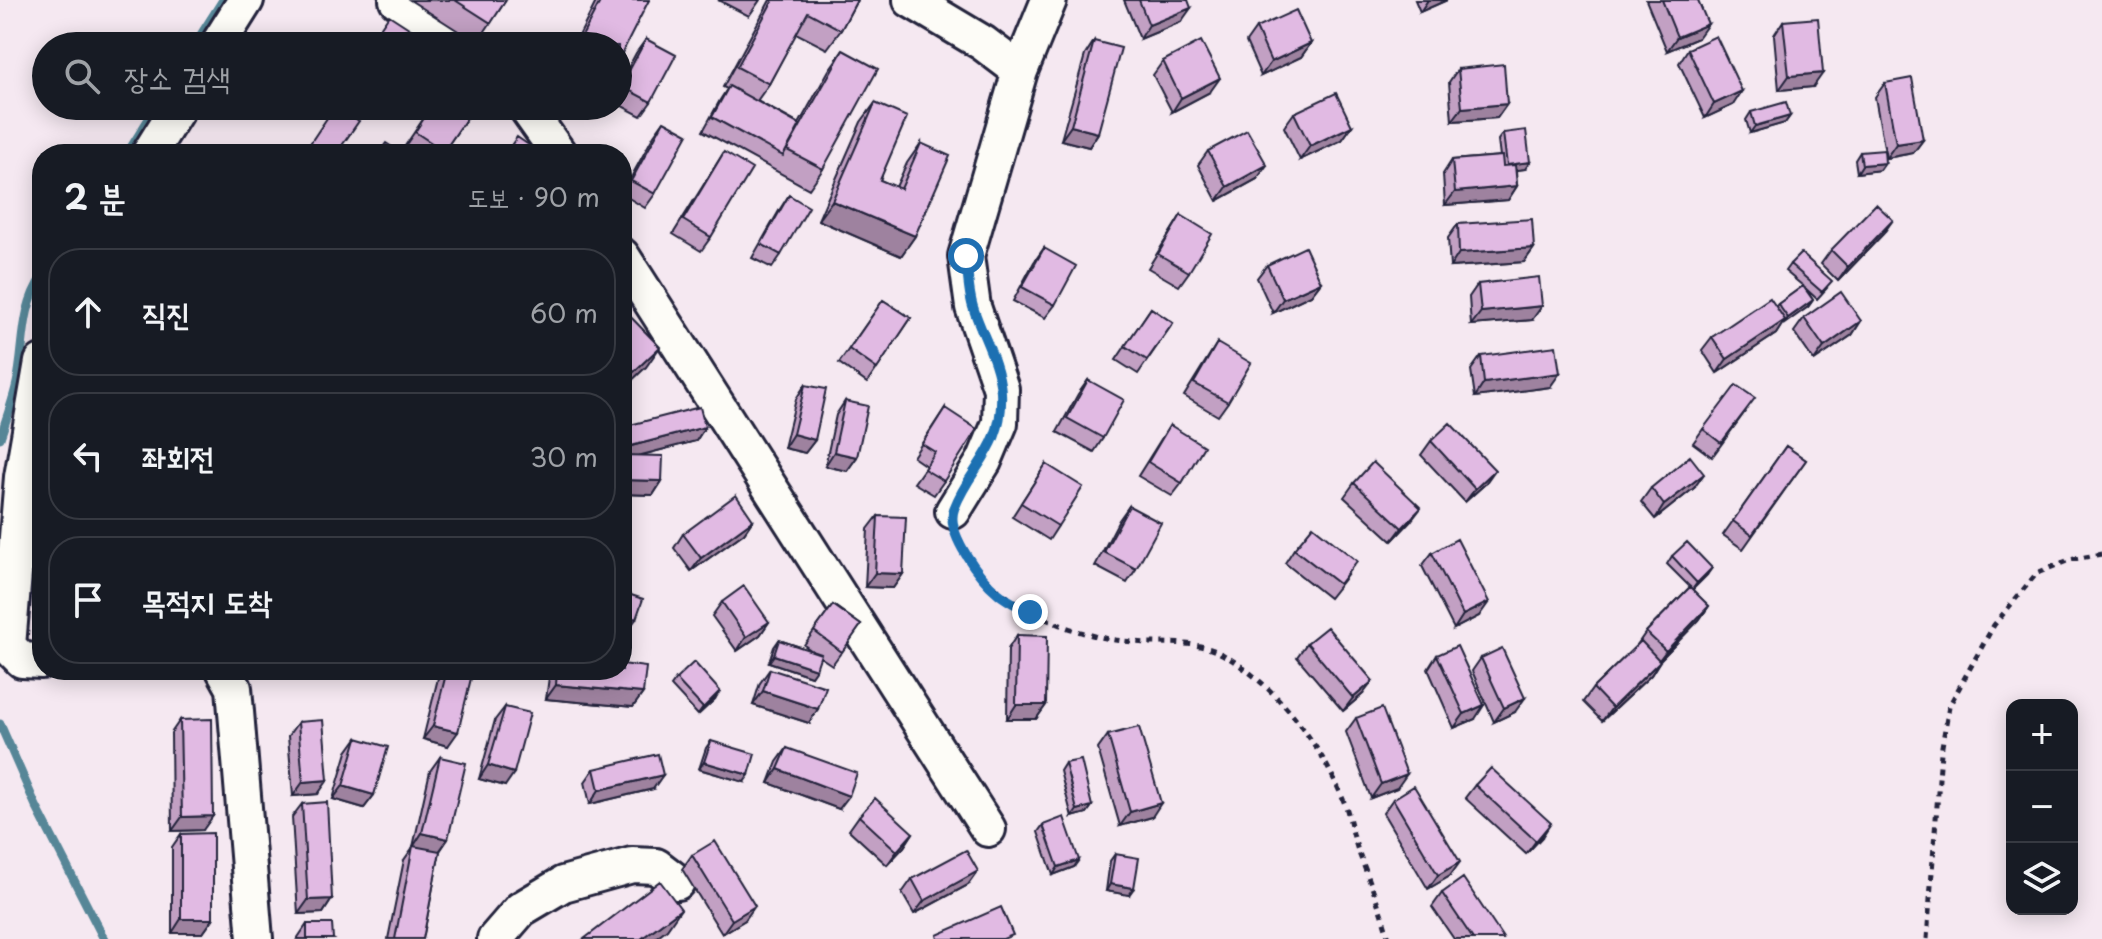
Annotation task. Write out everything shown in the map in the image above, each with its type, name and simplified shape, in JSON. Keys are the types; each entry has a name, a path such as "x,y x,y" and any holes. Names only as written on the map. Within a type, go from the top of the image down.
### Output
{"street":[{"path":"226,32 246,0"},
{"path":"397,0 443,32"},
{"path":"911,0 983,43 1020,71"},
{"path":"953,511 984,461 1000,423 1001,389 973,307 966,256 1020,71 1049,0"},
{"path":"155,144 170,120"},
{"path":"535,120 552,144"},
{"path":"632,272 988,829"},
{"path":"21,666 8,646 22,477 32,420"},
{"path":"230,680 234,688 255,939"},
{"path":"495,939 521,909 563,884 632,865 656,866 677,882"}],"path":[{"path":"953,511 962,549 999,595 1030,612 1130,642 1198,644 1222,655 1254,677 1292,711 1345,805 1389,939"},
{"path":"1927,939 1941,752 1949,706 1994,625 2037,573 2069,560 2102,554"}],"building":[{"path":"455,0 506,0 491,23"},
{"path":"601,0 649,0 632,33 584,32"},
{"path":"773,0 857,0 841,30 808,12 769,84 737,67"},
{"path":"1139,0 1188,0 1191,8 1149,25"},
{"path":"1662,0 1698,0 1708,24 1677,37"},
{"path":"1296,10 1311,43 1271,62 1256,28"},
{"path":"389,15 412,30 411,32 377,32"},
{"path":"1818,18 1823,73 1789,76 1783,21"},
{"path":"1716,36 1742,91 1714,104 1688,49"},
{"path":"646,39 676,55 651,102 632,92 632,65"},
{"path":"1094,41 1121,48 1098,133 1071,126"},
{"path":"1201,41 1220,78 1181,98 1163,61"},
{"path":"843,50 878,69 823,169 787,150"},
{"path":"1504,64 1507,104 1462,108 1458,69"},
{"path":"1912,78 1923,140 1896,144 1885,83"},
{"path":"729,86 800,125 783,156 712,117"},
{"path":"1336,93 1352,126 1310,146 1294,113"},
{"path":"1786,102 1790,116 1755,126 1751,112"},
{"path":"875,103 907,117 880,180 901,189 921,143 950,156 915,236 832,201"},
{"path":"326,120 359,121 343,144 310,144"},
{"path":"423,120 465,120 449,144 433,144 415,132"},
{"path":"664,121 688,134 655,194 632,179"},
{"path":"1247,130 1267,165 1227,187 1208,151"},
{"path":"1526,130 1530,162 1507,165 1503,133"},
{"path":"517,137 527,144 512,144"},
{"path":"1884,150 1885,163 1862,165 1860,152"},
{"path":"724,152 752,169 711,237 683,220"},
{"path":"1502,156 1503,166 1515,165 1517,186 1455,192 1452,160"},
{"path":"789,195 809,207 781,255 761,244"},
{"path":"1876,204 1893,220 1848,267 1831,250"},
{"path":"1181,215 1212,234 1189,272 1158,254"},
{"path":"1532,219 1534,248 1459,253 1458,224"},
{"path":"1305,247 1321,282 1283,299 1267,265"},
{"path":"1044,248 1076,266 1055,305 1022,287"},
{"path":"1801,253 1832,281 1822,292 1790,264"},
{"path":"1539,277 1542,306 1481,312 1478,284"},
{"path":"1803,286 1813,300 1788,318 1778,304"},
{"path":"1841,292 1861,321 1824,347 1804,318"},
{"path":"1770,298 1785,320 1727,359 1712,337"},
{"path":"883,300 911,318 877,369 849,349"},
{"path":"1151,308 1173,323 1147,360 1125,346"},
{"path":"632,318 660,347 632,374"},
{"path":"1217,343 1251,363 1228,402 1194,383"},
{"path":"1556,346 1560,373 1484,383 1481,356"},
{"path":"1088,380 1124,400 1103,438 1067,418"},
{"path":"805,385 826,389 815,440 793,434"},
{"path":"1736,385 1755,398 1721,443 1703,429"},
{"path":"845,401 868,406 857,457 834,452"},
{"path":"700,407 705,427 632,446 632,424"},
{"path":"945,408 977,429 944,481 924,469 935,452 922,444"},
{"path":"1450,423 1495,470 1475,489 1431,441"},
{"path":"1170,425 1204,446 1182,483 1148,462"},
{"path":"1786,446 1806,460 1752,535 1733,521"},
{"path":"632,455 663,456 662,481 632,480"},
{"path":"1690,456 1704,474 1664,505 1651,488"},
{"path":"1373,462 1421,508 1402,528 1354,483"},
{"path":"1046,464 1083,487 1058,526 1021,503"},
{"path":"736,495 753,520 701,558 683,534"},
{"path":"1129,506 1161,523 1136,569 1104,552"},
{"path":"878,516 906,517 903,574 875,573"},
{"path":"1313,526 1357,561 1339,584 1294,549"},
{"path":"1457,539 1489,602 1463,615 1432,553"},
{"path":"1687,542 1712,568 1697,583 1672,556"},
{"path":"744,586 769,622 746,637 722,602"},
{"path":"1690,587 1709,606 1666,651 1646,632"},
{"path":"632,595 643,599 636,619 632,618"},
{"path":"833,605 861,625 842,652 814,631"},
{"path":"1327,627 1373,681 1353,698 1307,643"},
{"path":"1017,635 1047,636 1046,705 1016,705"},
{"path":"779,640 821,654 816,669 774,655"},
{"path":"1641,641 1660,661 1612,708 1593,688"},
{"path":"1457,646 1484,705 1464,714 1437,655"},
{"path":"1502,648 1525,698 1504,708 1481,658"},
{"path":"694,662 720,691 703,708 676,679"},
{"path":"632,665 646,667 643,693 556,685 556,680 632,680"},
{"path":"770,669 826,687 818,709 763,691"},
{"path":"444,680 471,680 458,732 433,726"},
{"path":"505,707 530,713 514,773 488,765"},
{"path":"1382,708 1407,774 1381,784 1356,718"},
{"path":"212,719 213,816 182,817 180,720"},
{"path":"323,720 328,780 303,782 298,722"},
{"path":"1139,727 1161,803 1130,812 1108,735"},
{"path":"357,738 388,747 374,795 343,786"},
{"path":"711,741 755,754 749,775 704,762"},
{"path":"787,748 857,773 849,796 778,769"},
{"path":"658,754 663,775 599,790 594,769"},
{"path":"440,757 466,763 448,839 422,833"},
{"path":"1081,760 1092,806 1077,810 1065,763"},
{"path":"1491,768 1551,823 1536,841 1475,785"},
{"path":"1414,786 1460,862 1438,875 1393,799"},
{"path":"875,798 913,833 897,851 859,816"},
{"path":"327,802 332,899 308,900 302,804"},
{"path":"1064,817 1079,860 1058,867 1043,825"},
{"path":"213,833 213,919 181,919 181,834"},
{"path":"715,841 755,906 732,920 692,855"},
{"path":"413,846 440,851 423,939 395,939"},
{"path":"966,850 978,871 924,901 912,879"},
{"path":"1115,854 1139,858 1134,888 1110,884"},
{"path":"1463,878 1503,938 1473,939 1442,893"},
{"path":"660,881 681,909 641,939 584,939"},
{"path":"1001,907 1013,935 1003,939 938,939 937,935"},
{"path":"307,924 332,924 333,939 307,939"}],"waterway":[{"path":"203,32 223,0"},
{"path":"133,144 148,120"},
{"path":"0,438 17,383 24,328 32,297"},
{"path":"0,724 36,806 104,939"}],"route":[{"path":"966,256 973,307 991,352 1001,389 1000,423 984,461 953,511 954,526 962,549 979,573 999,595 1030,612"}]}
